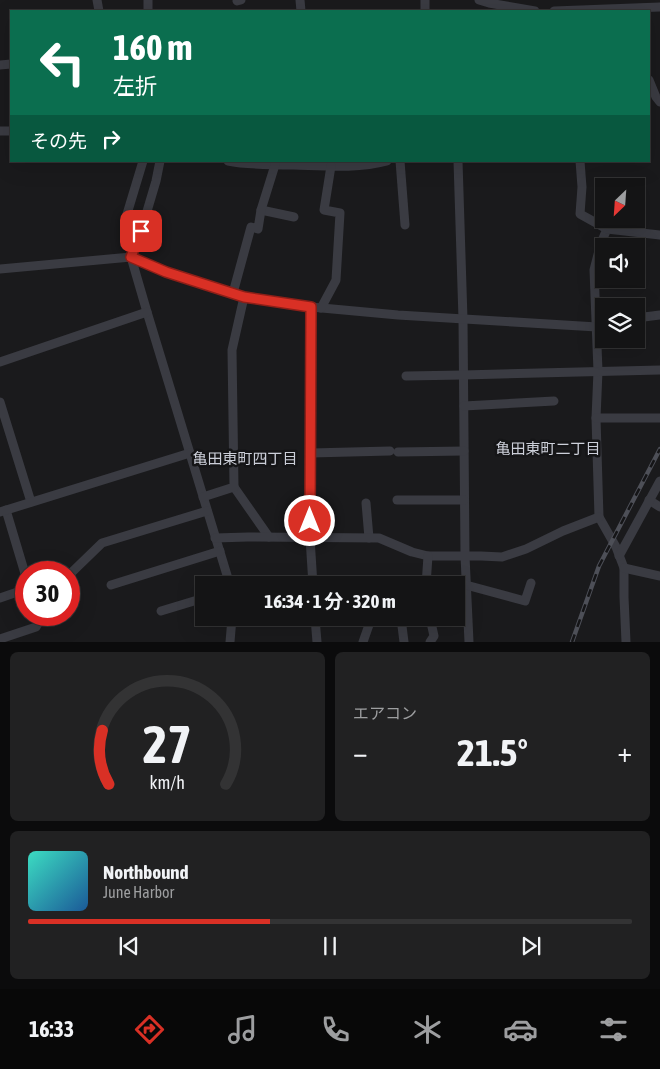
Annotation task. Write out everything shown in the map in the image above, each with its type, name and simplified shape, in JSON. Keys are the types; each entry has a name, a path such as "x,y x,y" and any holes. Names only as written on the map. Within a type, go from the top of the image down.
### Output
{"street":[{"path":"479,0 529,10"},
{"path":"602,10 638,4 660,7"},
{"path":"650,83 655,100"},
{"path":"143,162 127,214 145,218"},
{"path":"160,162 145,218 131,257 227,576"},
{"path":"240,162 275,165 375,165 384,162"},
{"path":"400,162 405,225"},
{"path":"458,162 464,375 465,556 469,642"},
{"path":"580,162 582,187 580,214 607,229 660,235"},
{"path":"321,308 336,280 340,213 324,210 333,164"},
{"path":"233,293 251,227 258,229 261,210 275,165"},
{"path":"261,210 294,218"},
{"path":"597,298 594,270 607,229"},
{"path":"0,269 131,257 166,272 244,297 311,307 463,319 595,323"},
{"path":"244,297 232,350 234,488 269,537"},
{"path":"311,307 310,538 312,576"},
{"path":"0,362 147,312"},
{"path":"645,317 660,315"},
{"path":"598,348 596,418 599,517 616,547 624,568 626,642"},
{"path":"406,376 660,370"},
{"path":"464,406 554,401"},
{"path":"0,402 31,502"},
{"path":"596,418 660,418"},
{"path":"311,454 464,451"},
{"path":"20,561 3,511 190,453"},
{"path":"620,556 660,481"},
{"path":"203,497 234,488"},
{"path":"397,500 464,500"},
{"path":"649,500 660,507"},
{"path":"366,504 368,538"},
{"path":"80,564 102,542 207,510"},
{"path":"216,538 379,538 412,552 428,556 502,557 526,549 599,517"},
{"path":"111,585 220,552"},
{"path":"426,576 428,556"},
{"path":"624,568 660,576"},
{"path":"466,585 525,601 531,583"},
{"path":"0,598 15,593"},
{"path":"160,611 195,601"},
{"path":"0,639 37,626"},
{"path":"230,642 231,626"},
{"path":"316,626 317,642"},
{"path":"363,642 369,626"},
{"path":"402,626 404,642"},
{"path":"430,642 434,636 432,626"}],"railway":[{"path":"572,642 599,566 660,449"}],"district":[{"name":"亀田東町二丁目","path":"548,448"},
{"name":"亀田東町四丁目","path":"245,458"}],"route":[{"path":"141,231 131,257 166,272 244,297 311,307 310,521"}]}
